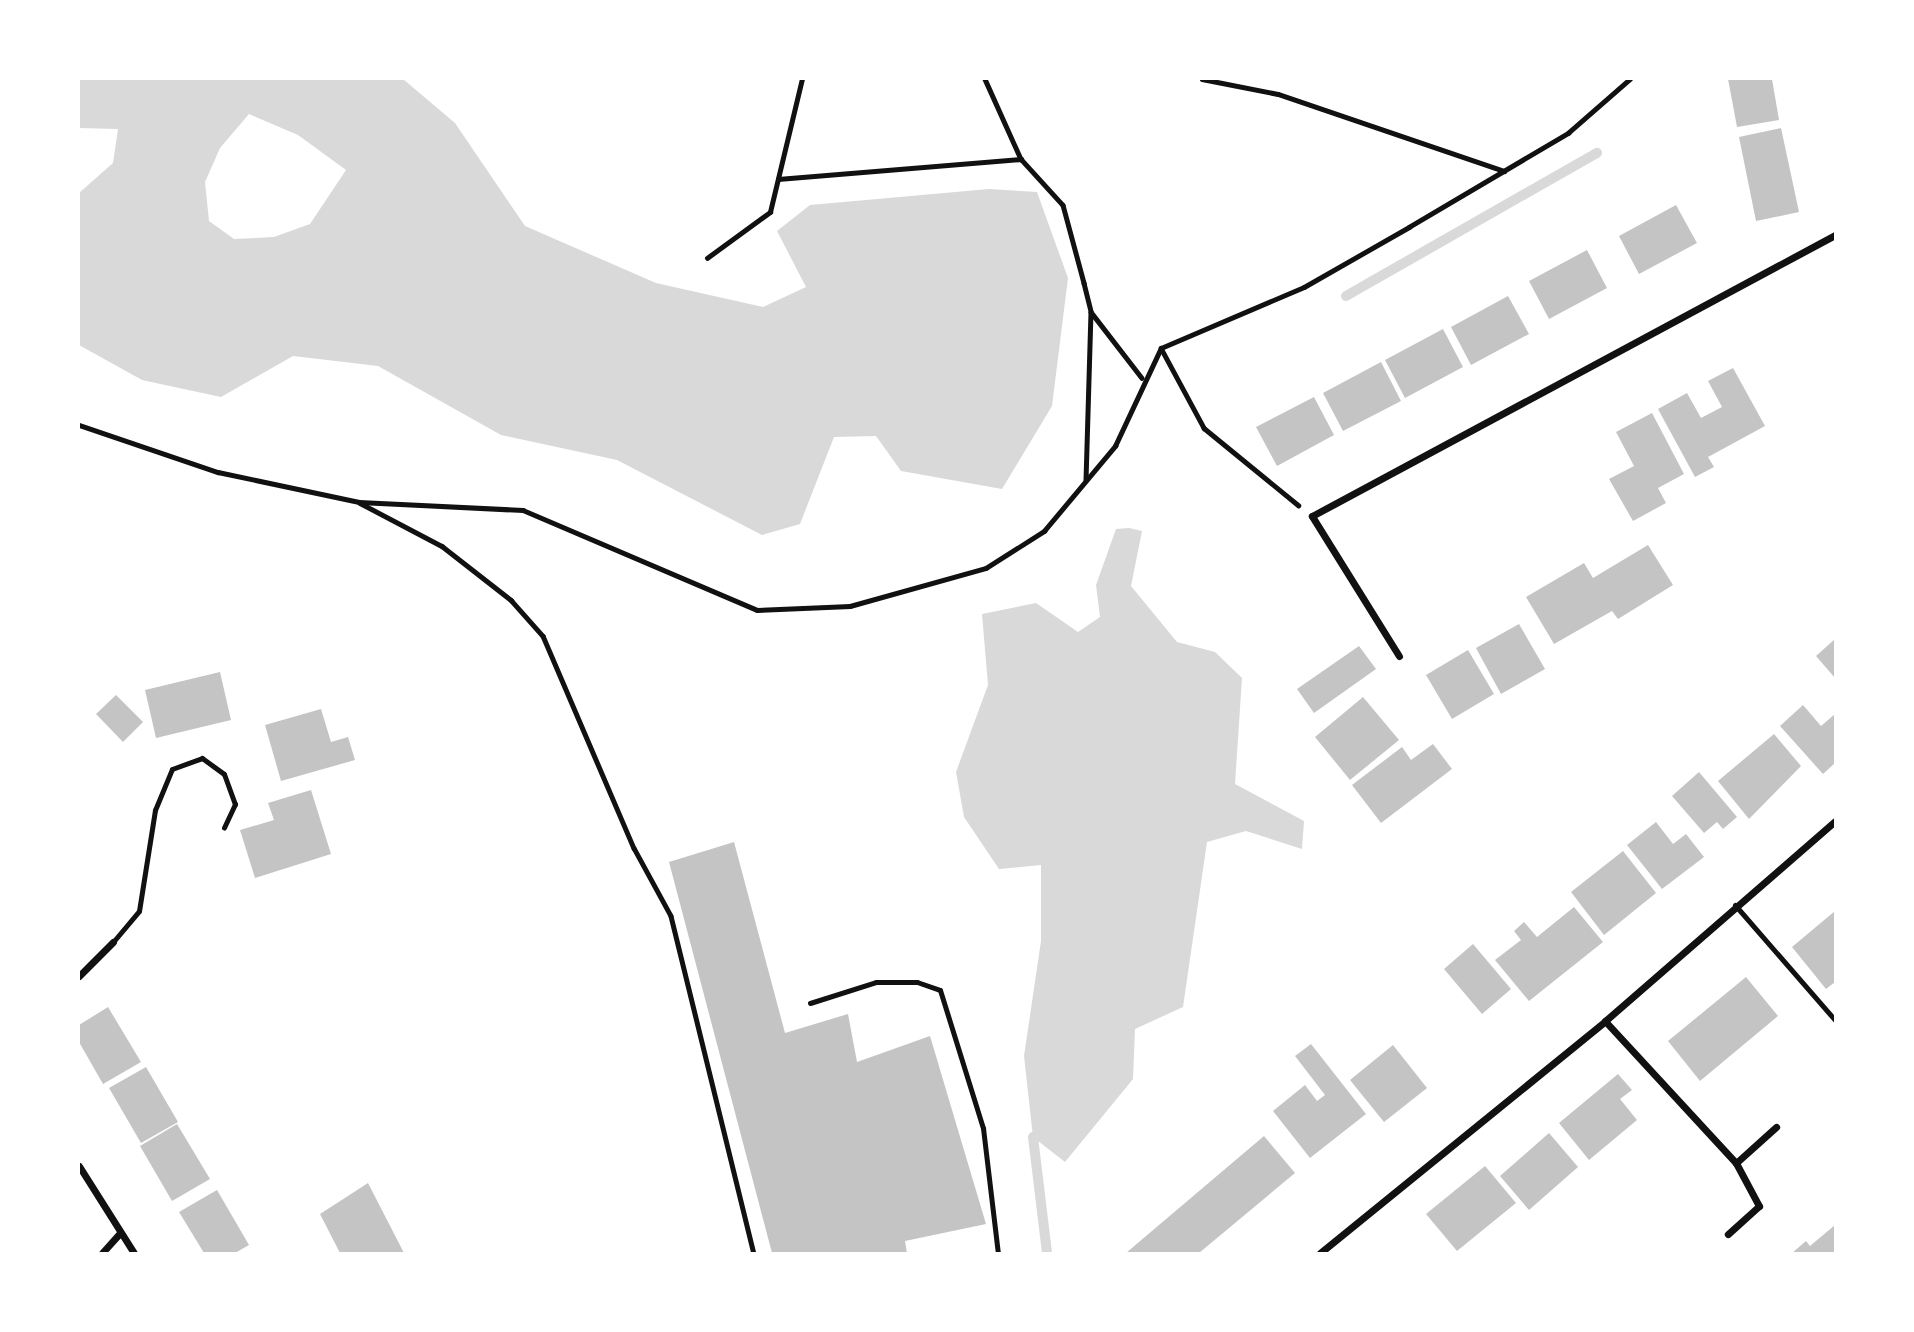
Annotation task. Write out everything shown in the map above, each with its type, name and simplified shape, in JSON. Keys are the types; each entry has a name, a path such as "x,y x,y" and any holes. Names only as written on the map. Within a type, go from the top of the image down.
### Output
{"street":[{"path":"1399,656 1312,516 1835,235"},
{"path":"1320,1253 1605,1021 1735,905 1835,821"},
{"path":"79,976 113,942"},
{"path":"1605,1021 1736,1163 1759,1206 1728,1234"},
{"path":"1736,1163 1776,1127"},
{"path":"79,1166 134,1253"},
{"path":"102,1253 120,1233"}],"lane":[{"path":"113,942 139,911 155,810 172,769 202,758 224,774 235,804 223,828"},
{"path":"1735,905 1835,1020"},
{"path":"810,1003 876,982 918,982 940,990 983,1128 998,1253"}],"path":[{"path":"707,258 770,212 803,79"},
{"path":"985,79 1021,159 1063,205 1091,313 1086,480"},
{"path":"1202,79 1278,94 1504,171"},
{"path":"79,425 218,472 359,502 523,510 757,610 850,606 986,568 1044,531 1115,446 1142,378 1161,348 1304,287 1568,133 1630,79"},
{"path":"778,180 1021,159"},
{"path":"1091,313 1142,378"},
{"path":"1161,348 1204,428 1312,516"},
{"path":"359,502 442,546 511,600 542,636 634,848 671,916 754,1253"}],"shaded area":[{"path":"79,79 403,79 455,123 525,226 656,283 763,307 806,287 777,231 810,205 989,189 1037,192 1068,278 1052,406 1002,489 901,471 876,436 834,437 800,524 762,535 617,460 501,435 378,366 293,356 221,397 142,380 79,345 79,193 113,163 118,129 79,128","holes":["249,114 298,135 346,170 310,224 274,237 234,239 209,221 205,182 220,148"]},
{"path":"1116,529 1142,531 1131,586 1177,642 1215,652 1242,678 1235,784 1304,821 1302,849 1246,831 1207,842 1183,1007 1135,1029 1133,1079 1065,1162 1033,1137 1024,1056 1041,941 1041,865 999,869 964,817 956,772 988,685 982,614 1036,603 1078,632 1100,617 1096,585"}],"building":[{"path":"1728,79 1772,79 1779,120 1737,127"},
{"path":"1781,128 1799,212 1756,221 1739,137"},
{"path":"1676,205 1697,243 1639,274 1619,236"},
{"path":"1587,250 1607,288 1549,319 1529,281"},
{"path":"1508,296 1529,334 1471,365 1451,327"},
{"path":"1443,329 1463,367 1405,398 1385,360"},
{"path":"1381,362 1401,401 1343,431 1323,393"},
{"path":"1733,368 1765,426 1708,457 1714,467 1695,477 1658,409 1687,393 1701,418 1722,407 1708,381"},
{"path":"1314,397 1334,435 1277,466 1256,427"},
{"path":"1652,413 1684,474 1658,488 1666,503 1633,521 1609,479 1634,466 1616,432"},
{"path":"1648,545 1673,585 1618,619 1612,611 1554,644 1526,597 1584,563 1593,578"},
{"path":"1519,624 1545,669 1501,694 1476,648"},
{"path":"1835,639 1835,678 1816,656"},
{"path":"1359,646 1376,669 1314,713 1297,689"},
{"path":"1468,650 1494,694 1452,719 1426,675"},
{"path":"220,672 231,720 156,738 145,690"},
{"path":"116,695 143,722 123,742 96,714"},
{"path":"1363,697 1399,740 1350,780 1315,737"},
{"path":"1803,705 1821,726 1835,714 1835,763 1823,774 1780,726"},
{"path":"321,709 331,742 348,737 355,760 281,781 265,725"},
{"path":"1774,734 1801,766 1749,819 1718,781"},
{"path":"1433,744 1452,769 1381,823 1352,785 1402,747 1411,760"},
{"path":"1699,772 1737,817 1723,829 1717,822 1704,833 1672,796"},
{"path":"311,790 331,854 255,878 240,830 274,820 268,803"},
{"path":"1656,822 1673,844 1686,834 1704,857 1662,889 1627,845"},
{"path":"734,842 785,1033 848,1014 857,1062 930,1036 986,1224 905,1241 907,1253 772,1253 669,862"},
{"path":"1623,851 1656,893 1604,935 1571,892"},
{"path":"1574,907 1603,942 1529,1001 1495,960 1521,940 1514,931 1524,922 1537,937"},
{"path":"1835,911 1835,982 1826,989 1792,947"},
{"path":"1473,944 1511,989 1482,1014 1444,969"},
{"path":"1746,977 1778,1016 1700,1081 1668,1041"},
{"path":"108,1007 141,1062 103,1084 79,1042 79,1025"},
{"path":"1311,1044 1366,1114 1310,1158 1273,1111 1305,1085 1317,1101 1325,1095 1295,1056"},
{"path":"1393,1045 1427,1088 1384,1122 1350,1080"},
{"path":"146,1067 178,1122 141,1143 109,1088"},
{"path":"1618,1074 1632,1090 1620,1099 1637,1120 1589,1160 1559,1123"},
{"path":"177,1124 210,1179 172,1201 140,1146"},
{"path":"1549,1133 1578,1167 1529,1210 1500,1176"},
{"path":"1264,1136 1295,1173 1199,1253 1126,1253"},
{"path":"1485,1166 1516,1203 1457,1251 1426,1214"},
{"path":"368,1183 404,1253 340,1253 320,1214"},
{"path":"217,1190 249,1245 235,1253 204,1253 179,1212"},
{"path":"1835,1225 1835,1253 1792,1253 1806,1241 1810,1246"}],"waterway":[{"path":"1346,296 1597,153"},
{"path":"1033,1137 1047,1253"}]}
